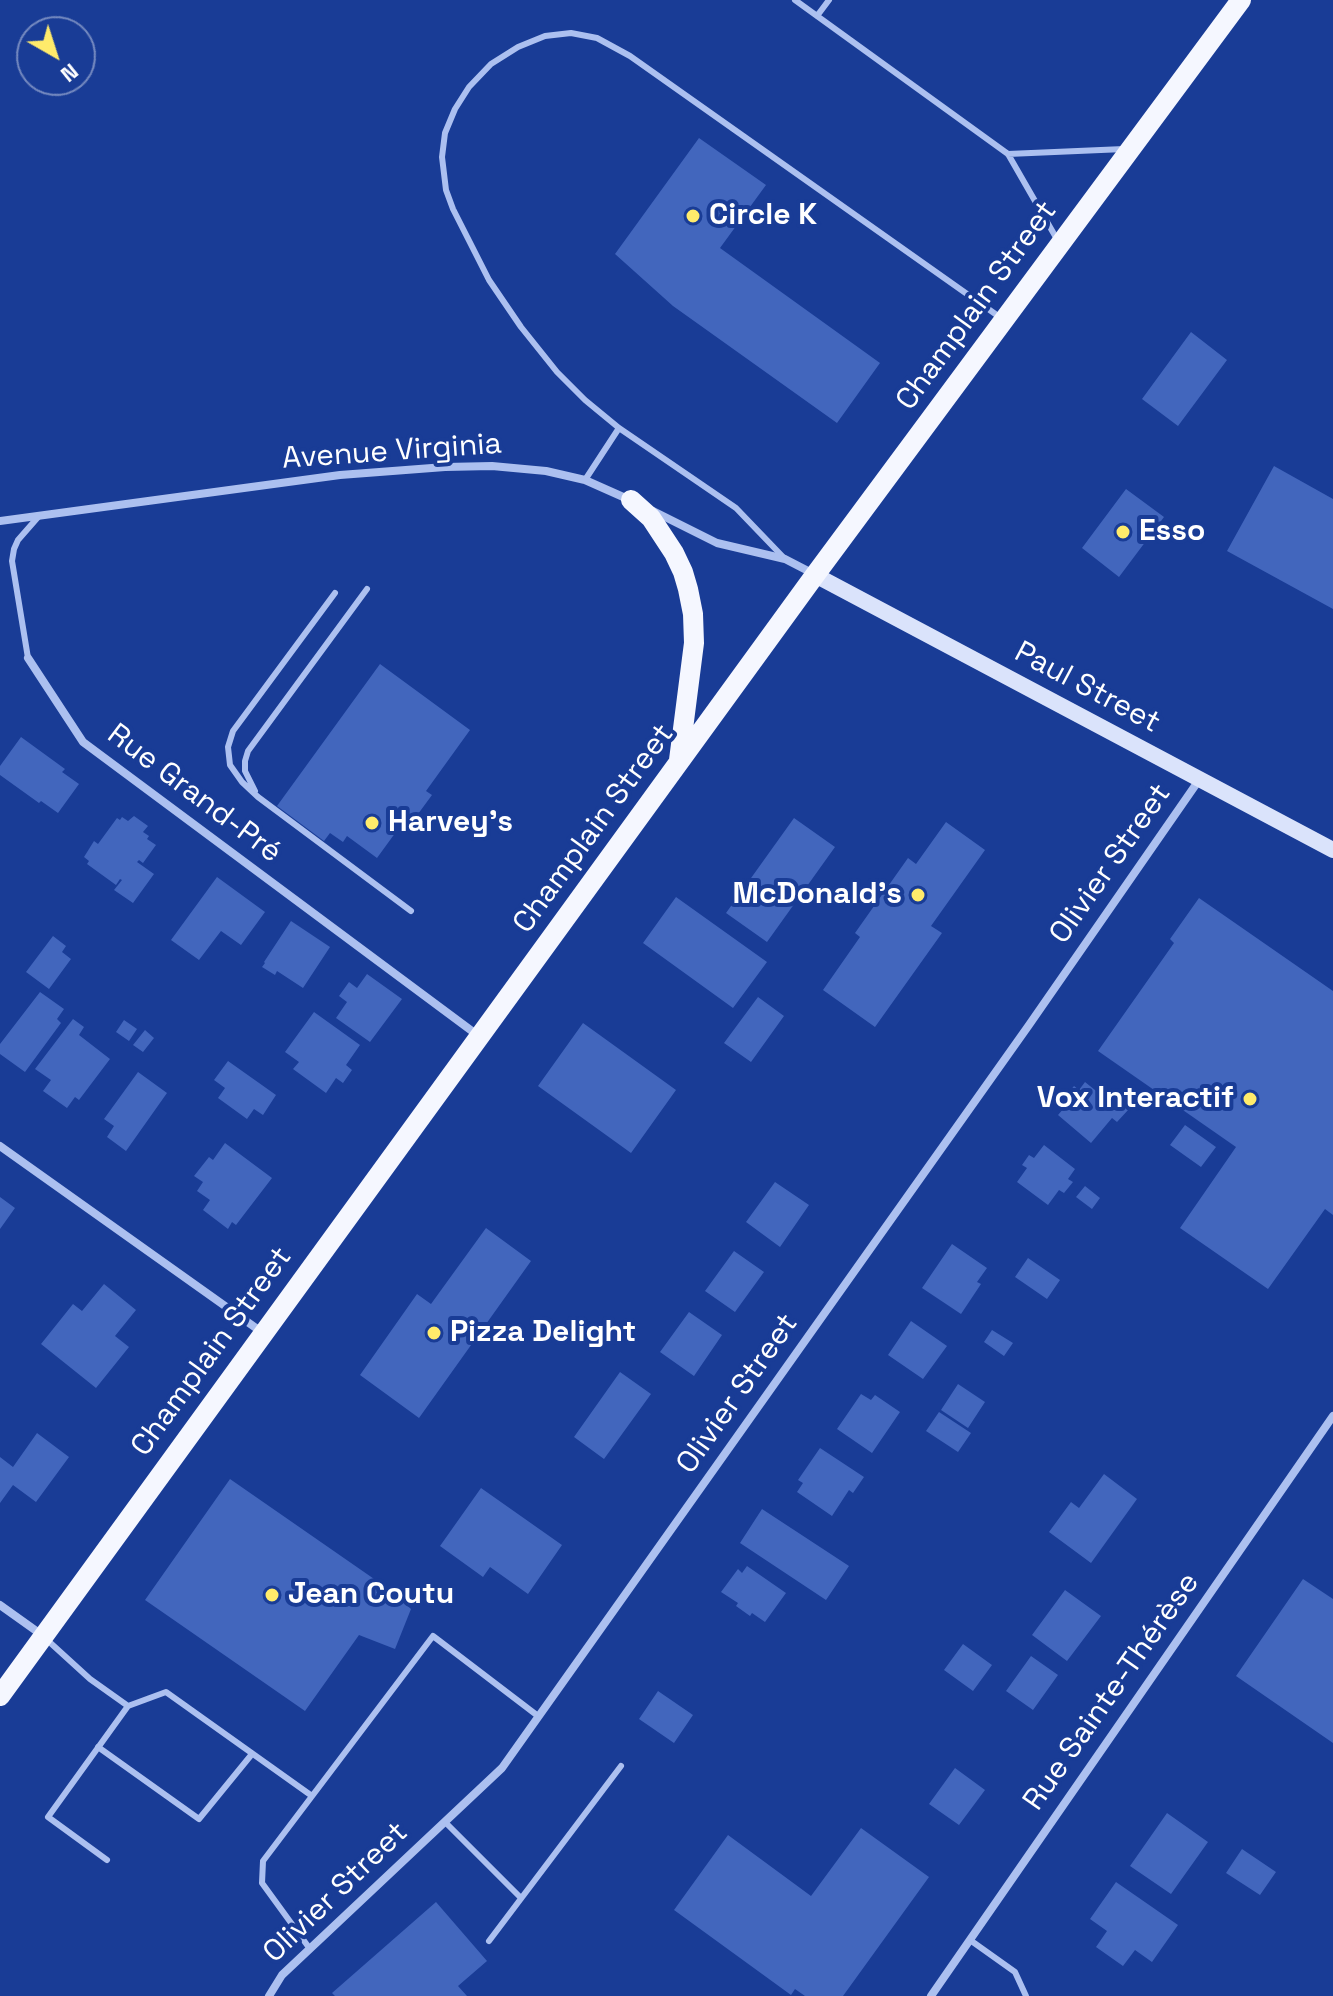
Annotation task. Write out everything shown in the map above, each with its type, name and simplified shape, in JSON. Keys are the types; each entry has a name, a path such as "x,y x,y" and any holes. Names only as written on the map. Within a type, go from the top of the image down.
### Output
{"main road":[{"name":"Champlain Street","path":"0,1696 815,575 1241,0"},
{"path":"631,500 662,533 683,572 691,602 694,643 678,764"},
{"name":"Paul Street","path":"815,575 1333,850"}],"street":[{"name":"Avenue Virginia","path":"0,521 340,475 492,466 546,471 585,480 717,543 785,559 815,575"},
{"name":"Rue Grand-Pré","path":"28,658 83,742 480,1037"},
{"name":"Olivier Street","path":"269,1996 282,1975 502,1768 1200,779"},
{"path":"0,1146 263,1333"},
{"name":"Rue Sainte-Thérèse","path":"931,1996 1333,1416"},
{"path":"0,1605 43,1636"}],"lane":[{"path":"795,0 1008,154 1060,244"},
{"path":"817,16 829,0"},
{"path":"785,559 736,508 619,428 585,400 557,372 521,327 489,280 453,209 446,190 442,157 445,133 469,87 491,64 518,47 545,36 571,33 597,38 630,56 1004,320"},
{"path":"1008,154 1131,149"},
{"path":"585,480 619,428"},
{"name":"Rue Grand-Pré","path":"28,658 12,561 18,540 40,516"},
{"path":"258,797 245,771 248,751 367,589"},
{"path":"335,593 233,731 228,747 230,765 258,797 411,911"},
{"path":"43,1636 90,1679 128,1706"},
{"path":"310,1949 262,1883 263,1861 433,1636 538,1716"},
{"path":"107,1860 48,1817 128,1706 166,1692 312,1796"},
{"path":"98,1747 199,1819 252,1754"},
{"path":"489,1941 621,1766"},
{"path":"445,1822 521,1898"},
{"path":"970,1940 1015,1972 1026,1996"}],"building":[{"path":"699,138 766,185 720,248 880,363 837,423 673,306 615,254"},
{"path":"1191,332 1227,360 1178,426 1142,399"},
{"path":"1274,466 1333,499 1333,609 1227,551"},
{"name":"Esso","path":"1126,489 1164,517 1119,577 1082,548"},
{"path":"380,664 470,730 426,791 432,795 407,829 401,825 377,858 347,836 343,842 330,833 324,841 277,806"},
{"path":"21,737 65,769 62,772 79,784 58,813 0,775 0,766"},
{"path":"134,816 148,826 143,832 156,845 143,863 137,862 154,874 133,903 114,890 122,880 116,885 87,864 89,861 84,857 94,841 98,844 117,818 128,821"},
{"path":"794,818 835,847 767,942 726,913"},
{"name":"McDonald's","path":"946,822 985,850 931,926 942,933 875,1027 823,990 860,937 855,933 908,858 916,864"},
{"path":"217,877 265,912 241,945 221,931 199,960 171,940"},
{"path":"676,897 767,962 733,1008 643,943"},
{"name":"Vox Interactif","path":"1199,898 1333,991 1333,1215 1325,1209 1268,1289 1180,1228 1236,1147 1098,1051 1174,943 1170,939"},
{"path":"291,921 330,947 303,988 277,971 275,975 262,967"},
{"path":"53,936 66,946 62,952 71,959 49,989 26,972"},
{"path":"367,974 402,999 370,1042 336,1018 347,1002 339,996 349,982 357,988"},
{"path":"40,992 64,1009 57,1019 61,1023 25,1072 0,1054 0,1044"},
{"path":"758,997 784,1016 751,1062 724,1043"},
{"path":"314,1012 360,1045 346,1065 352,1070 343,1083 336,1078 326,1093 293,1069 299,1062 285,1052"},
{"path":"73,1019 84,1027 79,1035 110,1059 79,1100 75,1097 67,1108 43,1091 51,1080 35,1069"},
{"path":"124,1020 137,1029 129,1041 116,1032"},
{"path":"583,1023 676,1090 631,1153 538,1086"},
{"path":"145,1030 154,1038 143,1052 133,1045"},
{"path":"228,1061 276,1095 263,1115 254,1109 247,1119 218,1098 225,1088 214,1080"},
{"path":"138,1072 167,1093 126,1151 107,1137 114,1126 104,1119"},
{"path":"1085,1082 1100,1094 1105,1089 1129,1109 1117,1122 1112,1118 1091,1143 1058,1115 1070,1101 1065,1097 1074,1086 1079,1090"},
{"path":"1185,1125 1216,1147 1201,1167 1170,1145"},
{"path":"225,1143 272,1178 236,1225 232,1222 228,1229 203,1210 210,1200 197,1191 203,1182 194,1176 209,1157 213,1160"},
{"path":"1044,1145 1075,1169 1068,1179 1073,1182 1064,1193 1059,1190 1048,1205 1017,1182 1027,1168 1022,1165 1029,1155 1034,1158"},
{"path":"775,1182 809,1205 780,1247 746,1222"},
{"path":"1085,1186 1100,1198 1092,1209 1076,1197"},
{"path":"0,1197 15,1208 0,1229"},
{"path":"486,1228 531,1261 419,1418 360,1375 417,1294 431,1304"},
{"path":"952,1244 987,1268 977,1282 981,1284 961,1314 922,1288"},
{"path":"734,1251 764,1272 735,1312 705,1291"},
{"path":"1028,1258 1060,1280 1047,1299 1015,1277"},
{"path":"104,1284 136,1310 115,1336 129,1347 96,1388 41,1344 73,1304 82,1311"},
{"path":"689,1312 722,1335 694,1376 660,1352"},
{"path":"911,1321 947,1346 923,1379 888,1355"},
{"path":"992,1330 1013,1343 1004,1356 984,1342"},
{"path":"620,1372 651,1394 604,1459 574,1437"},
{"path":"958,1384 985,1402 968,1428 941,1410"},
{"path":"861,1394 871,1400 875,1395 900,1412 872,1453 837,1429"},
{"path":"939,1412 971,1433 958,1452 926,1431"},
{"path":"37,1433 69,1457 36,1502 13,1485 0,1503 0,1457 13,1467"},
{"path":"820,1448 864,1477 853,1493 849,1490 832,1516 797,1492 803,1483 798,1480"},
{"path":"1104,1474 1137,1499 1091,1563 1049,1532 1071,1502 1079,1508"},
{"name":"Jean Coutu","path":"230,1479 390,1590 411,1609 395,1649 359,1635 305,1711 145,1600"},
{"path":"481,1488 562,1545 528,1594 490,1567 483,1577 440,1546"},
{"path":"762,1509 849,1566 826,1600 740,1543"},
{"path":"747,1566 786,1593 765,1622 752,1613 750,1616 721,1592 738,1569 742,1573"},
{"path":"1303,1579 1333,1599 1333,1743 1236,1676"},
{"path":"1065,1590 1101,1616 1067,1661 1032,1635"},
{"path":"963,1644 992,1665 973,1691 944,1670"},
{"path":"1031,1656 1058,1675 1033,1710 1006,1691"},
{"path":"658,1691 693,1715 674,1743 639,1719"},
{"path":"955,1768 985,1790 959,1825 929,1804"},
{"path":"1167,1813 1208,1842 1171,1894 1130,1866"},
{"path":"861,1828 929,1877 843,1996 805,1996 795,1989 791,1995 674,1910 728,1835 811,1896"},
{"path":"1242,1849 1276,1872 1260,1895 1226,1873"},
{"path":"1116,1882 1178,1925 1152,1962 1135,1950 1123,1966 1096,1947 1107,1931 1090,1919"},
{"path":"436,1902 487,1961 458,1986 467,1996 335,1996 332,1993"}],"place":[{"name":"Circle K","path":"693,216"},
{"name":"Esso","path":"1123,532"},
{"name":"Harvey's","path":"372,823"},
{"name":"McDonald's","path":"918,895"},
{"name":"Vox Interactif","path":"1250,1099"},
{"name":"Pizza Delight","path":"434,1333"},
{"name":"Jean Coutu","path":"272,1595"}]}
